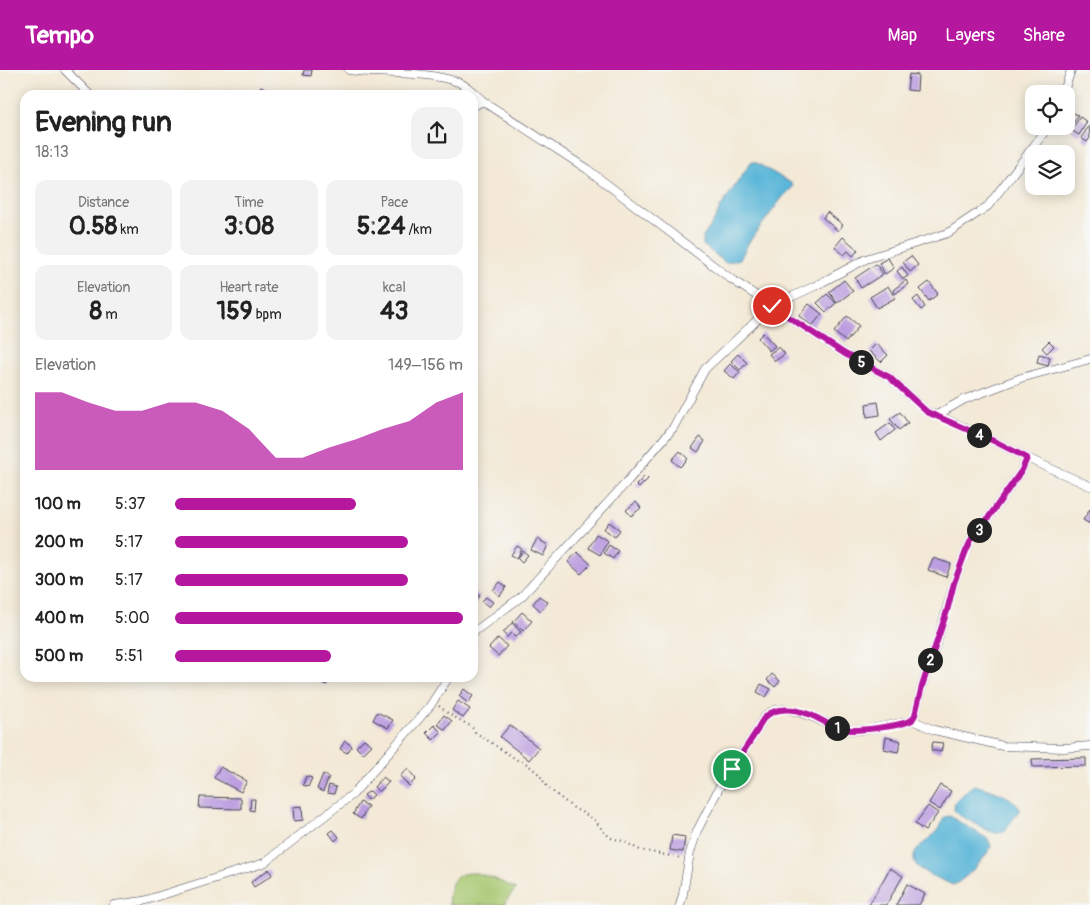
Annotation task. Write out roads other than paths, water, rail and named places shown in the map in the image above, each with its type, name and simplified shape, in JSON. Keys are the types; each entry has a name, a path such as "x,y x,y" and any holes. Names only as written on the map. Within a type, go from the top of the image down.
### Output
{"street":[{"path":"64,70 85,90"},
{"path":"349,70 369,73 415,72 458,82 471,90"},
{"path":"1066,85 1071,70"},
{"path":"478,96 587,170 731,279 845,354 889,377 927,412 1090,486"},
{"path":"478,104 483,101"},
{"path":"478,629 521,597 626,483 673,428 704,369 772,306 866,259 948,233 988,206 1042,135"},
{"path":"937,415 963,400 1021,378 1090,358"},
{"path":"912,720 947,611 954,583 966,551 972,538 1022,470 1027,458"},
{"path":"114,905 143,903 264,863 353,794 433,702 446,682"},
{"path":"680,905 697,831 719,788 761,722 769,713 776,710 800,711 836,728 852,731 912,720 934,730 1002,746 1064,748 1090,746"}],"water":[{"path":"751,162 755,162 791,183 793,187 782,198 749,242 740,259 726,263 703,245 703,237"},
{"path":"975,785 994,791 1017,804 1020,809 1005,830 996,833 991,832 961,816 954,810 955,802 969,788"},
{"path":"950,816 988,839 991,846 975,868 953,885 921,870 914,857 918,849 937,830 944,817"}]}
